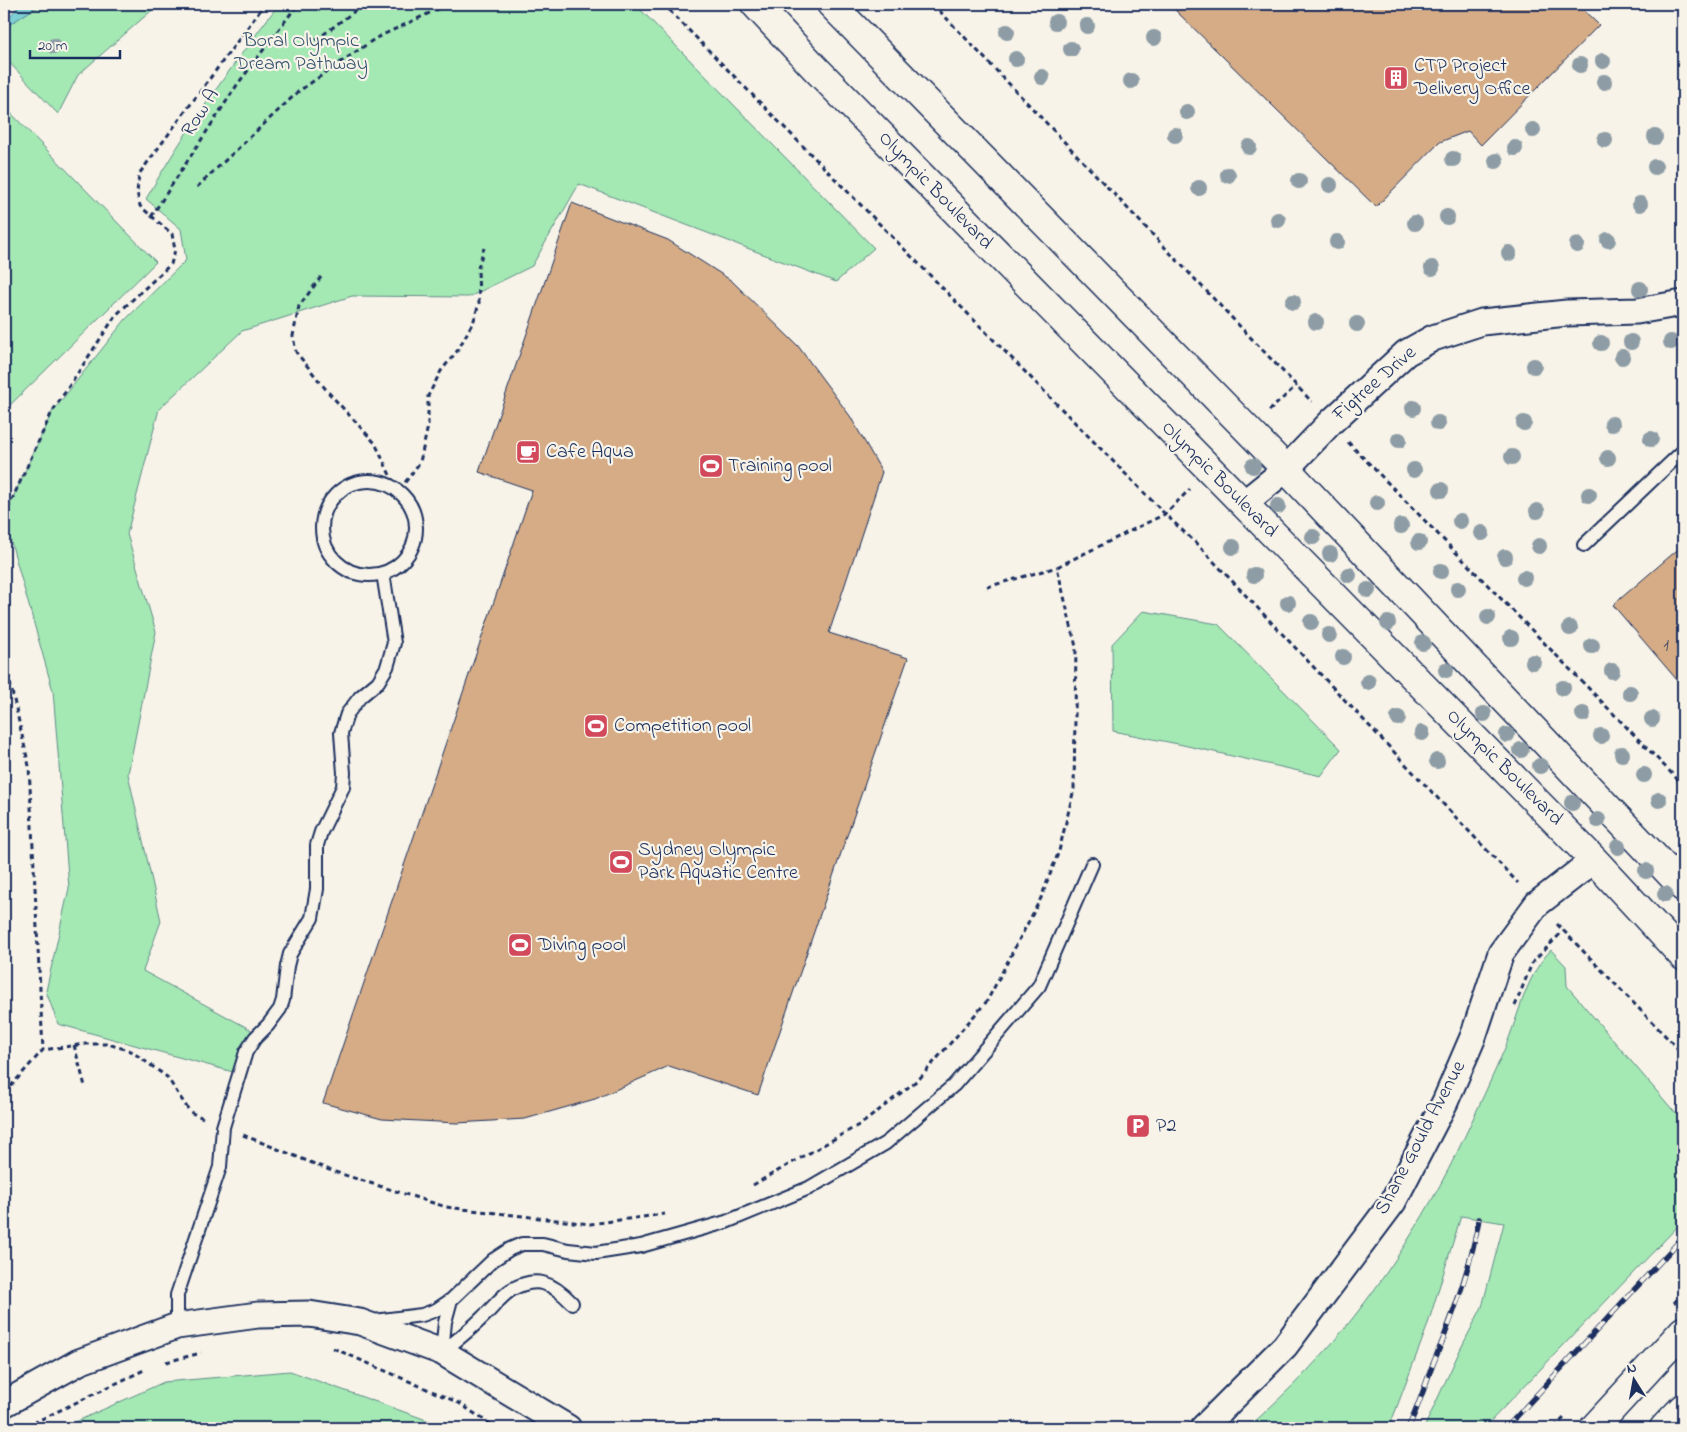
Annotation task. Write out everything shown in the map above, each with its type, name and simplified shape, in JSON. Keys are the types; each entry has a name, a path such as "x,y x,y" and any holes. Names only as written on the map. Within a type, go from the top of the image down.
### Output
{"street":[{"name":"Olympic Boulevard","path":"755,4 823,76 1594,860 1683,956"},
{"path":"832,4 1286,469 1683,887"},
{"name":"Figtree Drive","path":"1244,504 1286,469 1331,422 1406,353 1433,338 1482,322 1567,313 1636,311 1683,304"},
{"name":"Shane Gould Avenue","path":"1203,1428 1286,1346 1393,1202 1445,1102 1473,1037 1501,953 1537,904 1594,860"},
{"path":"4,1404 79,1362 177,1326 258,1315 309,1314 360,1322 442,1352 568,1428"},
{"path":"1594,1428 1683,1331"},
{"path":"1664,1428 1683,1408"}],"lane":[{"path":"1584,545 1683,451"},
{"path":"369,481 385,484 398,492 408,503 415,517 416,533 412,548 402,560 383,573 360,574 346,569 333,559 325,546 322,531 323,516 330,502 340,491 354,484 369,481"},
{"path":"177,1326 177,1295 220,1167 223,1127 246,1052 255,1038 280,1009 290,954 312,918 318,889 317,845 321,832 343,787 342,732 347,714 360,697 378,682 388,667 394,643 383,573"},
{"path":"360,1322 422,1315 436,1310 450,1300 493,1260 522,1244 543,1244 596,1254 642,1246 726,1222 809,1188 886,1143 954,1085 1039,986 1092,864"},
{"path":"442,1352 510,1291 529,1283 549,1284 572,1303"},
{"path":"442,1352 450,1300"}],"path":[{"path":"4,517 52,412 116,315 171,264 175,250 172,234 140,206 137,192 139,174 266,4"},
{"name":"Row A","path":"151,217 237,85 298,4"},
{"path":"316,40 364,4"},
{"path":"197,187 299,91 376,38 449,4"},
{"path":"663,4 1164,514 1199,546 1537,904 1683,1054"},
{"path":"933,4 1314,404"},
{"path":"321,277 298,306 293,336 296,352 328,392 375,443 398,492 420,462 428,426 428,396 441,371 458,350 474,320 479,303 478,268 484,248"},
{"path":"1264,416 1297,385"},
{"path":"1346,439 1683,785"},
{"path":"987,587 1057,567 1164,514 1191,488"},
{"path":"751,1186 864,1122 920,1078 987,1001 1041,898 1059,851 1074,789 1076,647 1057,567"},
{"path":"4,656 30,766 42,1050"},
{"path":"4,1103 9,1088 42,1050 74,1045 108,1044 131,1051 167,1077 190,1112 332,1171 446,1207 590,1224 668,1214"},
{"path":"74,1045 85,1086"},
{"path":"333,1348 459,1403 496,1428"},
{"path":"164,1363 201,1353"},
{"path":"22,1428 145,1370"}],"green space":[{"path":"41,4 159,4 78,75 58,114 4,57 4,28"},
{"name":"Boral Olympic Dream Pathway","path":"279,4 635,4 874,248 836,282 579,184 532,266 469,297 352,296 242,331 159,409 127,534 156,632 128,774 161,921 143,971 255,1032 233,1072 58,1024 46,991 69,888 53,691 4,517 52,412 125,320 186,260 181,229 146,199 176,148 209,99"},
{"path":"4,106 156,262 4,411"},
{"path":"1143,611 1218,624 1341,749 1321,776 1113,731 1112,644"},
{"path":"1551,950 1566,966 1567,986 1683,1122 1683,1221 1484,1428 1424,1428 1482,1307 1504,1223 1461,1216 1427,1327 1389,1428 1248,1428 1301,1377 1331,1344 1354,1317 1395,1260 1432,1200 1448,1169 1505,1048 1529,983 1542,960"},
{"path":"290,1371 449,1428 62,1428 164,1382"}],"water":[{"path":"21,4 41,4 4,28 4,22"}],"building":[{"name":"CTP Project Delivery Office","path":"1173,4 1577,4 1599,25 1481,145 1468,131 1440,142 1376,207 1171,6"},
{"name":"Sydney Olympic Park Aquatic Centre","path":"572,203 668,240 732,281 798,346 850,416 882,472 829,633 908,658 758,1095 669,1066 595,1099 525,1119 457,1123 382,1119 323,1103 532,490 479,472"},
{"path":"1683,545 1683,687 1613,605"}],"railway":[{"path":"1408,1428 1460,1293 1471,1257 1479,1219"},
{"path":"1506,1428 1683,1237"}],"place":[{"name":"CTP Project Delivery Office","path":"1396,78"},
{"name":"Cafe Aqua","path":"528,452"},
{"name":"Training pool","path":"711,466"},
{"name":"Competition pool","path":"596,726"},
{"name":"Sydney Olympic Park Aquatic Centre","path":"621,862"},
{"name":"Diving pool","path":"520,945"},
{"name":"P2","path":"1138,1126"}]}
